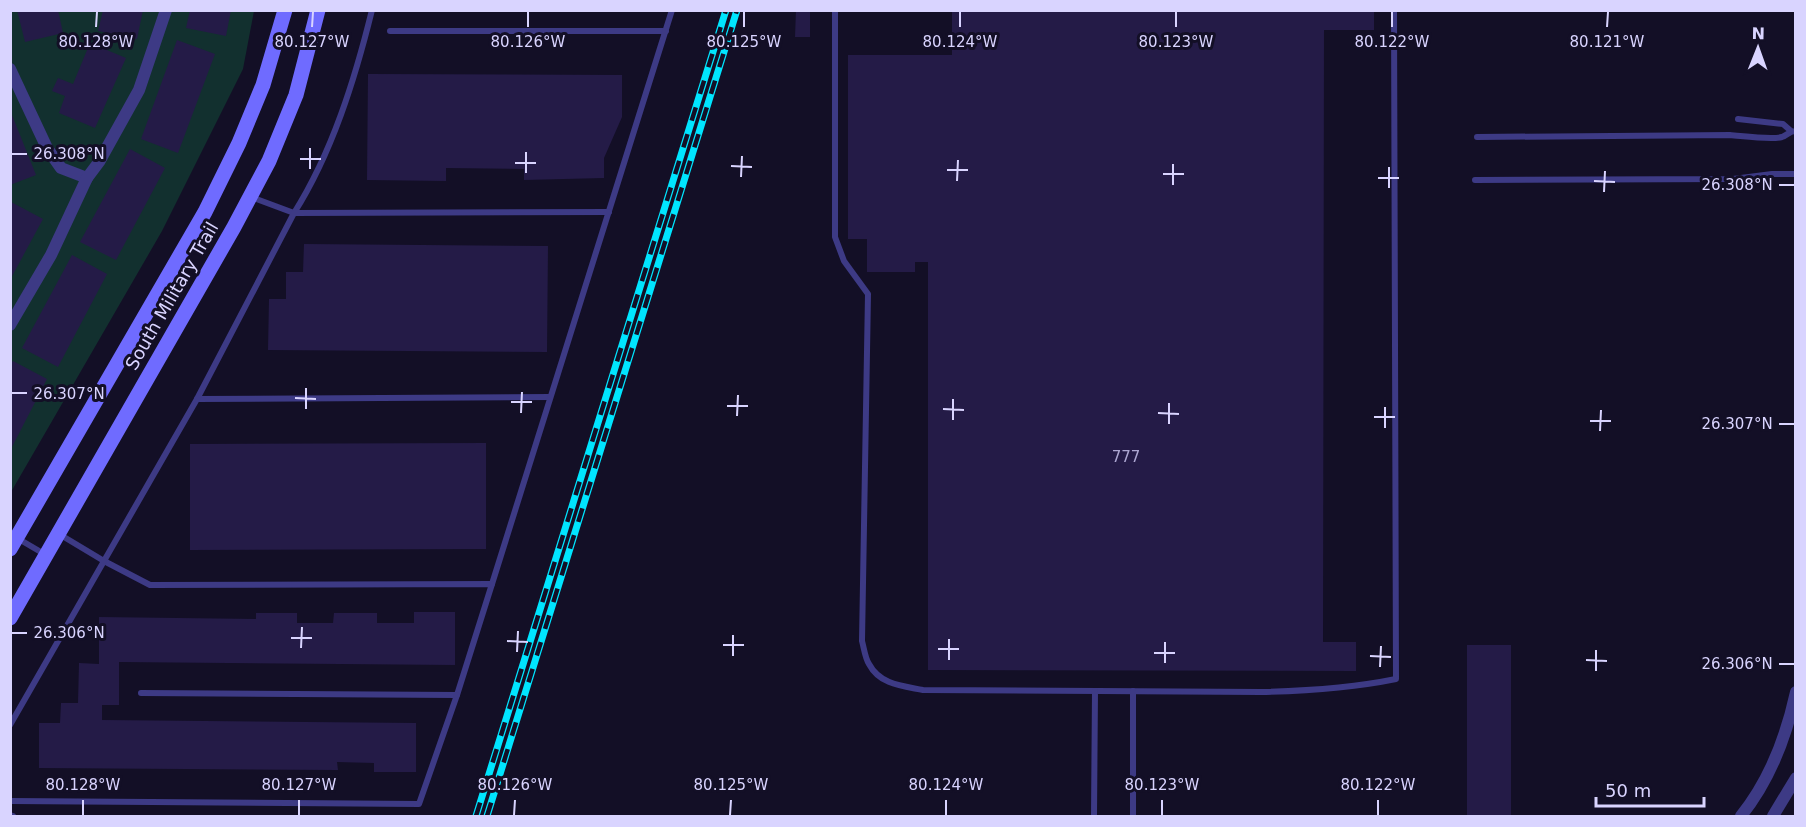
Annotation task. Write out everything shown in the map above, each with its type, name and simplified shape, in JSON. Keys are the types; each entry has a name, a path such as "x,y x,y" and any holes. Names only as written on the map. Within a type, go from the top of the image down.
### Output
{"street":[{"path":"10,325 51,255 87,178 99,162 139,90 166,10"},
{"name":"South Military Trail","path":"14,544 205,212 239,143 263,85 285,10"},
{"name":"South Military Trail","path":"10,618 269,161 296,94 318,10"},
{"path":"10,69 47,148 61,168 87,178"},
{"path":"1741,816 1754,799 1777,759 1796,692"},
{"path":"1773,816 1796,778"}],"lane":[{"path":"10,725 198,399 306,194 344,108 372,10"},
{"path":"10,801 419,804 457,695 672,10"},
{"path":"835,10 835,237 844,261 868,294 862,641 869,665 879,677 892,684 923,690 1095,691 1302,691 1369,685 1396,679 1394,10"},
{"path":"390,31 666,31"},
{"path":"1477,137 1730,135 1782,137 1793,131 1783,124 1738,119"},
{"path":"1475,180 1733,178 1796,174"},
{"path":"250,196 294,213 609,212"},
{"path":"198,399 550,397"},
{"path":"59,534 150,585 492,584"},
{"path":"14,544 46,555"},
{"path":"1094,816 1095,691"},
{"path":"1133,691 1133,816"},
{"path":"141,693 457,695"}],"green space":[{"path":"11,11 254,11 243,69 162,231 11,492"}],"building":[{"path":"17,10 58,10 63,33 25,42"},
{"path":"103,10 143,10 137,39 98,31"},
{"path":"190,10 231,10 226,36 186,28"},
{"path":"796,10 810,10 810,37 795,37"},
{"path":"952,10 1374,10 1374,30 1324,30 1323,642 1356,642 1356,671 928,670 928,262 915,262 915,272 867,272 867,239 848,239 848,55 952,55"},
{"path":"177,40 215,54 178,153 141,139"},
{"path":"90,43 126,58 95,128 59,113 65,96 52,91 58,78 73,84"},
{"path":"368,74 622,75 622,117 604,158 604,178 524,180 524,169 446,168 446,181 367,180"},
{"path":"10,110 36,175 10,185"},
{"path":"130,149 165,168 116,260 80,242"},
{"path":"10,203 43,219 10,280"},
{"path":"304,244 548,246 547,352 268,350 269,299 286,299 286,272 303,272"},
{"path":"72,255 107,274 58,367 22,348"},
{"path":"13,361 47,379 12,447 10,446 10,365"},
{"path":"486,443 486,549 190,550 190,444"},
{"path":"414,612 455,612 455,665 119,662 119,705 102,705 102,720 416,723 416,772 374,772 374,763 337,762 338,770 39,768 39,723 60,723 61,703 78,703 79,663 99,664 99,617 256,619 256,613 297,613 297,623 333,623 334,613 377,613 377,623 414,623"},
{"path":"1467,645 1511,645 1511,816 1467,816"}],"railway":[{"path":"476,816 726,10"},
{"path":"487,816 737,10"}]}
